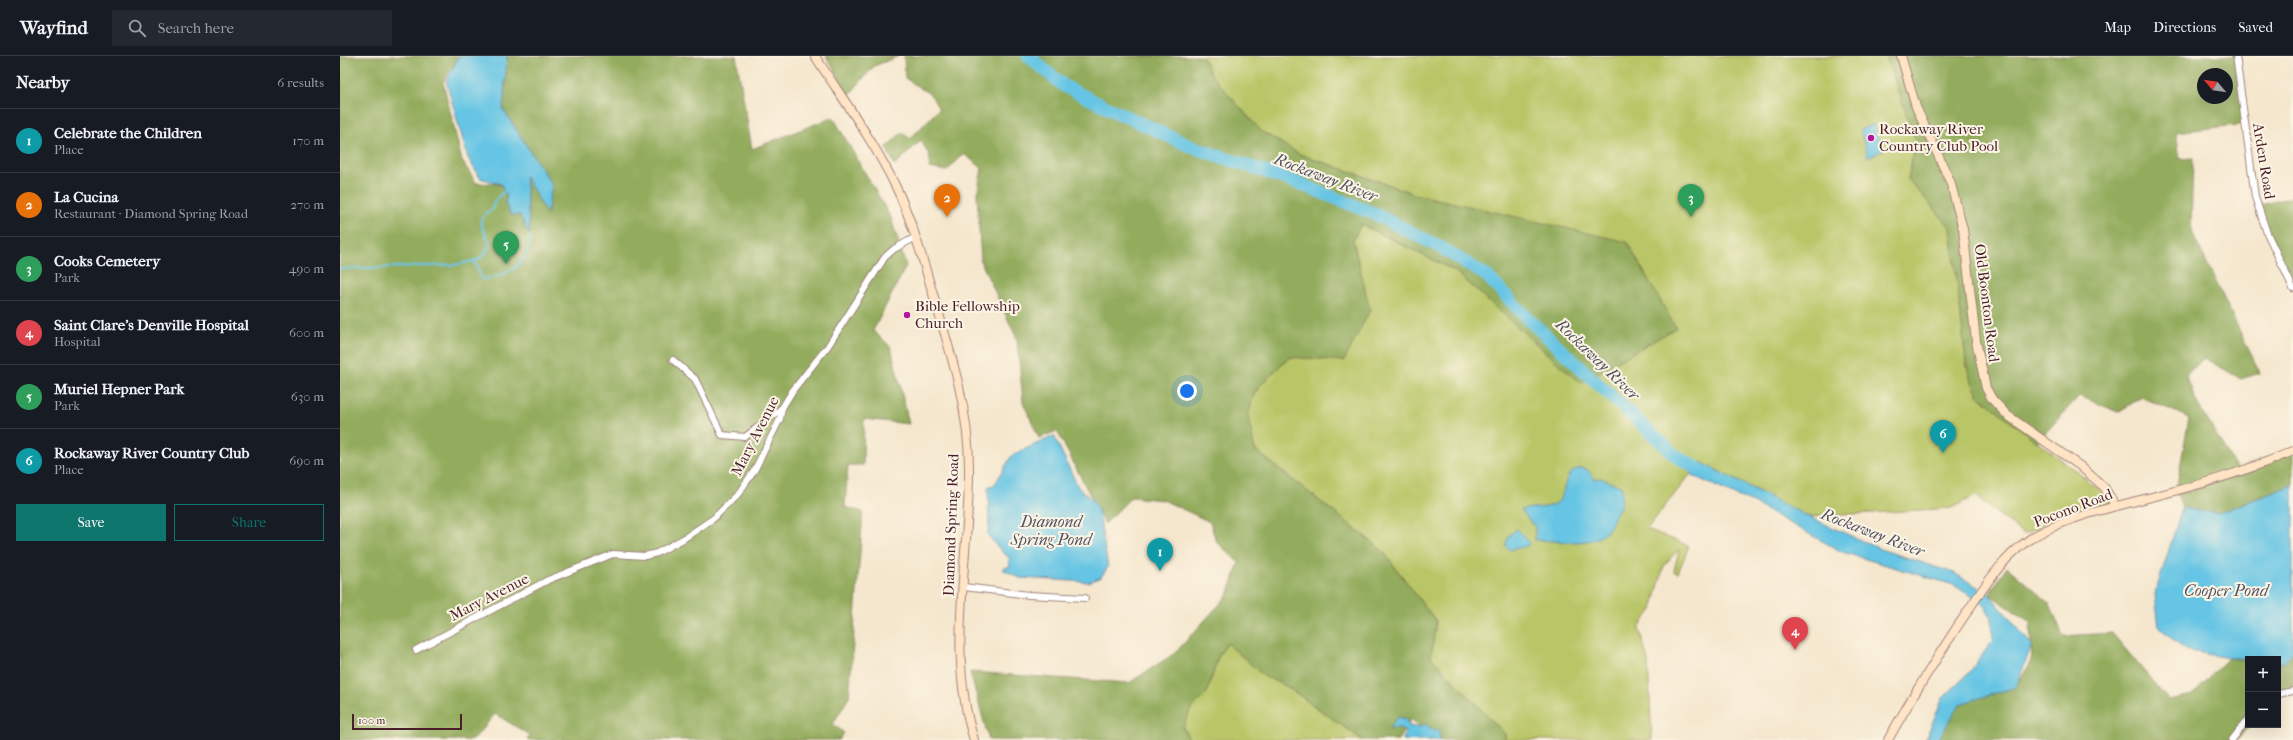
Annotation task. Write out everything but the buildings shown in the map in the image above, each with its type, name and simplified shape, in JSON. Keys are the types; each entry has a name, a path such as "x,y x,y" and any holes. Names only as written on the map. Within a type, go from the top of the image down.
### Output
{"street":[{"name":"Diamond Spring Road","path":"815,56 889,174 916,238 956,372 964,414 969,472 961,633 961,677 966,713 974,740"},
{"name":"Old Boonton Road","path":"1901,56 1916,107 1950,181 1963,229 1976,341 1986,388 1992,399 2007,415 2080,466 2104,487 2115,505"},
{"name":"Arden Road","path":"2236,56 2255,196 2267,233 2293,288"},
{"name":"Mary Avenue","path":"416,650 548,580 613,554 645,556 657,553 683,539 714,518 738,494 754,471 780,419 782,408 793,390 828,346 885,257 894,249 916,238"},
{"path":"674,360 695,379 722,435 745,437 782,408"},
{"name":"Pocono Road","path":"1888,740 1932,664 1988,582 2015,551 2033,538 2053,527 2115,505 2224,478 2293,451"},
{"path":"964,587 1030,595 1085,598"},
{"path":"2281,693 2293,691"},
{"path":"2232,740 2245,724"}],"green space":[{"path":"340,56 459,56 443,82 462,161 476,183 501,184 507,197 505,202 511,215 520,214 529,234 525,175 547,213 552,185 503,109 507,56 736,56 752,149 833,117 891,218 906,266 873,331 891,347 909,424 864,419 863,465 848,465 845,507 863,512 849,697 833,724 844,733 839,740 527,740 530,735 495,714 473,740 340,740"},
{"path":"826,56 899,56 874,66 849,95"},
{"path":"904,56 1202,56 1212,76 1261,131 1299,154 1415,194 1627,242 1676,328 1580,383 1455,271 1361,224 1353,241 1370,310 1344,361 1289,357 1255,391 1248,416 1255,450 1382,550 1436,621 1431,657 1505,734 1505,740 1435,740 1411,719 1398,740 1363,740 1286,686 1264,676 1227,643 1218,657 1207,693 1190,710 1183,728 1190,740 989,740 970,672 1129,683 1175,653 1228,595 1239,563 1216,541 1210,522 1163,500 1131,497 1105,524 1057,431 1039,438 1023,402 1017,339 981,262 977,195 982,168 964,154 947,171 929,168 930,157 921,140 895,165 886,148 902,132 910,139 939,109 931,95 905,78"},
{"path":"1202,56 1886,56 1916,142 1908,179 1951,228 1966,362 1970,378 1979,396 2116,502 2074,512 2023,534 1976,496 1951,508 1809,517 1700,462 1647,529 1689,546 1678,573 1674,571 1679,549 1664,565 1652,610 1639,627 1648,661 1652,740 1505,740 1505,734 1431,657 1436,621 1382,550 1255,450 1248,421 1251,401 1261,384 1296,354 1370,310 1353,241 1361,224 1455,271 1580,382 1676,328 1415,194 1299,154 1261,131 1212,76"},
{"path":"1886,56 2238,56 2245,124 2176,132 2180,159 2193,158 2191,230 2260,373 2241,379 2204,358 2186,375 2197,403 2237,469 2293,449 2293,485 2218,513 2182,508 2176,490 2189,418 2142,397 2118,412 2079,396 2037,442 1979,396 1970,378 1966,362 1951,228 1908,179 1916,142"},
{"path":"2293,197 2293,286 2256,206"},
{"path":"2007,567 2050,604 2063,636 2112,633 2168,700 2193,695 2228,658 2245,660 2245,728 2247,728 2237,740 1938,740 1960,704 2015,687 2032,661 2030,622 1989,594"},
{"path":"1227,643 1264,676 1286,686 1363,740 1190,740 1183,728 1190,710 1207,693 1218,657"},
{"path":"2293,652 2293,694 2281,693 2281,662 2284,663"}],"water":[{"path":"459,56 507,56 503,109 552,185 547,214 525,176 530,236 520,215 511,215 505,202 507,197 501,184 480,178 468,158 446,81"},
{"name":"Rockaway River Country Club Pool","path":"1873,124 1884,150 1868,157 1860,130"},
{"name":"Diamond Spring Pond","path":"1054,436 1078,487 1095,503 1099,514 1108,567 1101,577 1089,582 1020,578 1002,569 1010,566 1009,557 1003,553 987,534 989,528 988,487 995,484 1012,455"},
{"path":"1700,462 1809,517 1880,549 1954,573 1989,594 2032,645 2016,687 1960,704 1938,740 1925,740 1943,698 1970,672 1993,640 1992,618 1984,605 1954,585 1842,552 1755,504 1691,475"},
{"path":"1580,468 1587,469 1594,479 1601,478 1622,487 1621,506 1616,512 1611,526 1599,537 1582,542 1535,540 1535,527 1521,510 1547,507 1555,504 1562,496 1569,475 1573,471"},
{"name":"Cooper Pond","path":"2293,485 2293,652 2284,663 2281,662 2281,656 2245,656 2245,658 2228,658 2185,650 2159,627 2155,594 2182,508 2218,513"},
{"path":"1517,529 1530,543 1527,546 1510,550 1506,546 1507,541 1512,532"},
{"path":"1398,717 1406,719 1409,726 1418,727 1425,724 1432,729 1439,730 1440,740 1403,740 1405,731 1400,728 1389,728"}],"waterway":[{"name":"Rockaway River","path":"1028,56 1064,86 1192,147 1295,182 1375,214 1440,247 1487,276 1528,319 1677,457 1710,475"},
{"path":"340,269 454,265 478,260 487,251 489,243 480,221 486,213 492,210 494,202 504,191"},
{"path":"474,261 482,279 506,273 517,266 525,257 528,250 530,236"}],"place":[{"name":"Rockaway River Country Club Pool","path":"1871,138"},
{"name":"La Cucina","path":"947,217"},
{"name":"Cooks Cemetery","path":"1691,217"},
{"name":"Muriel Hepner Park","path":"506,264"},
{"name":"Bible Fellowship Church","path":"907,315"},
{"name":"Rockaway River Country Club","path":"1943,453"},
{"name":"Celebrate the Children","path":"1160,571"},
{"name":"Saint Clare's Denville Hospital","path":"1795,650"}]}
